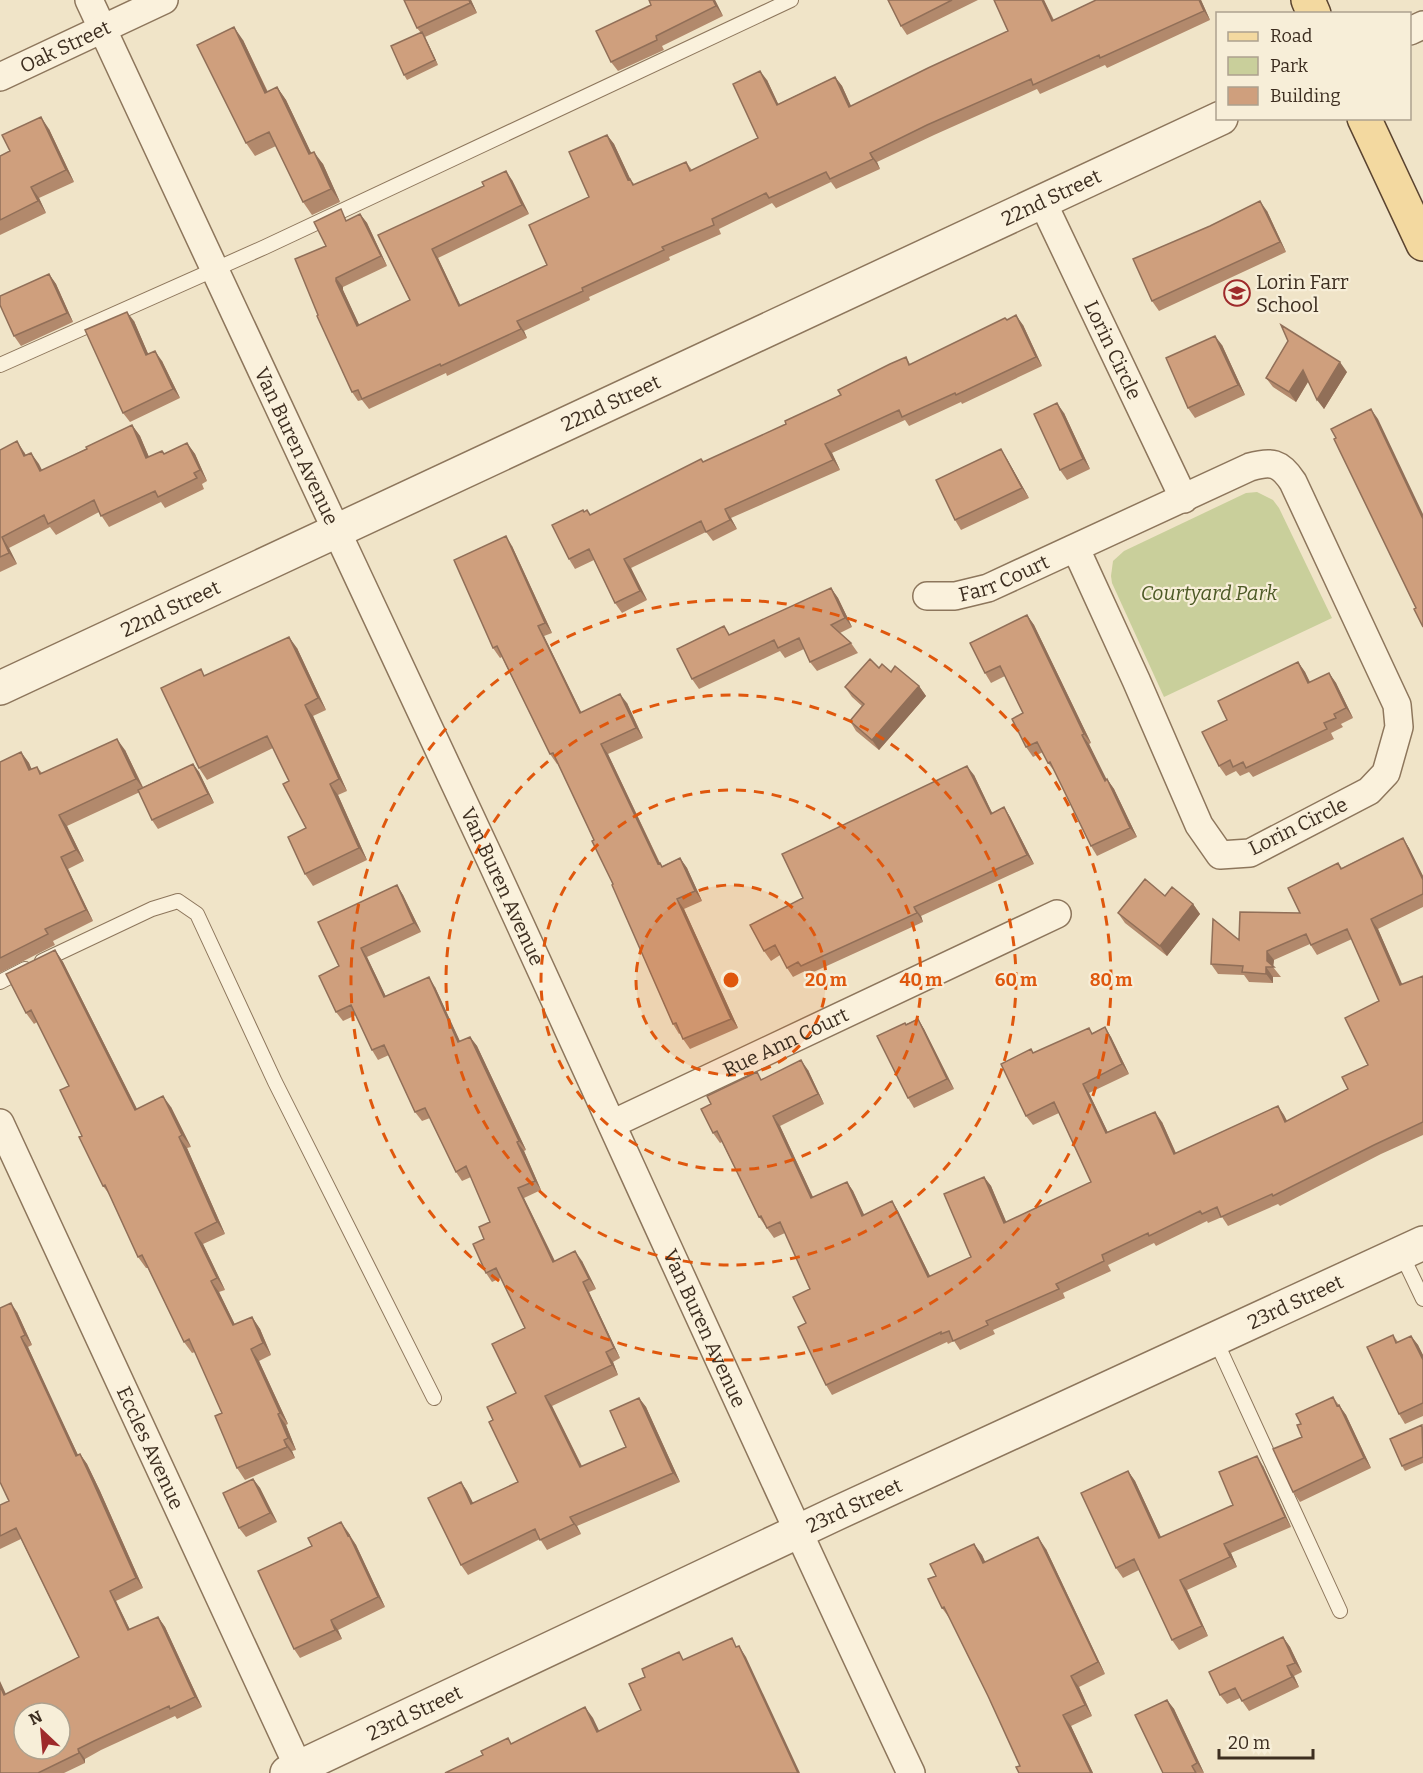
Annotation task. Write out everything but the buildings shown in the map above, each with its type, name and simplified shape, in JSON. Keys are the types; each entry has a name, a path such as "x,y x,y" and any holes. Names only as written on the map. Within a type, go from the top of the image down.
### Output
{"main road":[{"path":"1365,120 1423,244"}],"street":[{"name":"Van Buren Avenue","path":"89,0 612,1124 797,1532 911,1773"},
{"name":"Oak Street","path":"0,77 164,0"},
{"name":"22nd Street","path":"0,688 1217,120"},
{"name":"Lorin Circle","path":"1042,201 1184,499"},
{"name":"Lorin Circle","path":"1276,464 1286,471 1397,705 1399,727 1386,773 1369,791 1250,853 1221,855 1199,825 1076,549 1257,465 1276,464"},
{"name":"Farr Court","path":"927,596 955,596 988,588 1076,549"},
{"name":"Rue Ann Court","path":"612,1124 1057,914"},
{"name":"Eccles Avenue","path":"0,1123 296,1771"},
{"name":"23rd Street","path":"296,1771 797,1532 1412,1248"}],"lane":[{"path":"0,365 265,247 790,0"},
{"path":"0,982 152,909 178,901 197,914 275,1082 434,1398"},
{"path":"1412,1248 1423,1299"},
{"path":"1215,1339 1340,1611"}],"green space":[{"name":"Courtyard Park","path":"1257,492 1273,500 1279,508 1332,618 1164,697 1112,583 1113,561 1124,551 1246,493"}],"place":[{"name":"Lorin Farr School","path":"1237,293"}]}
